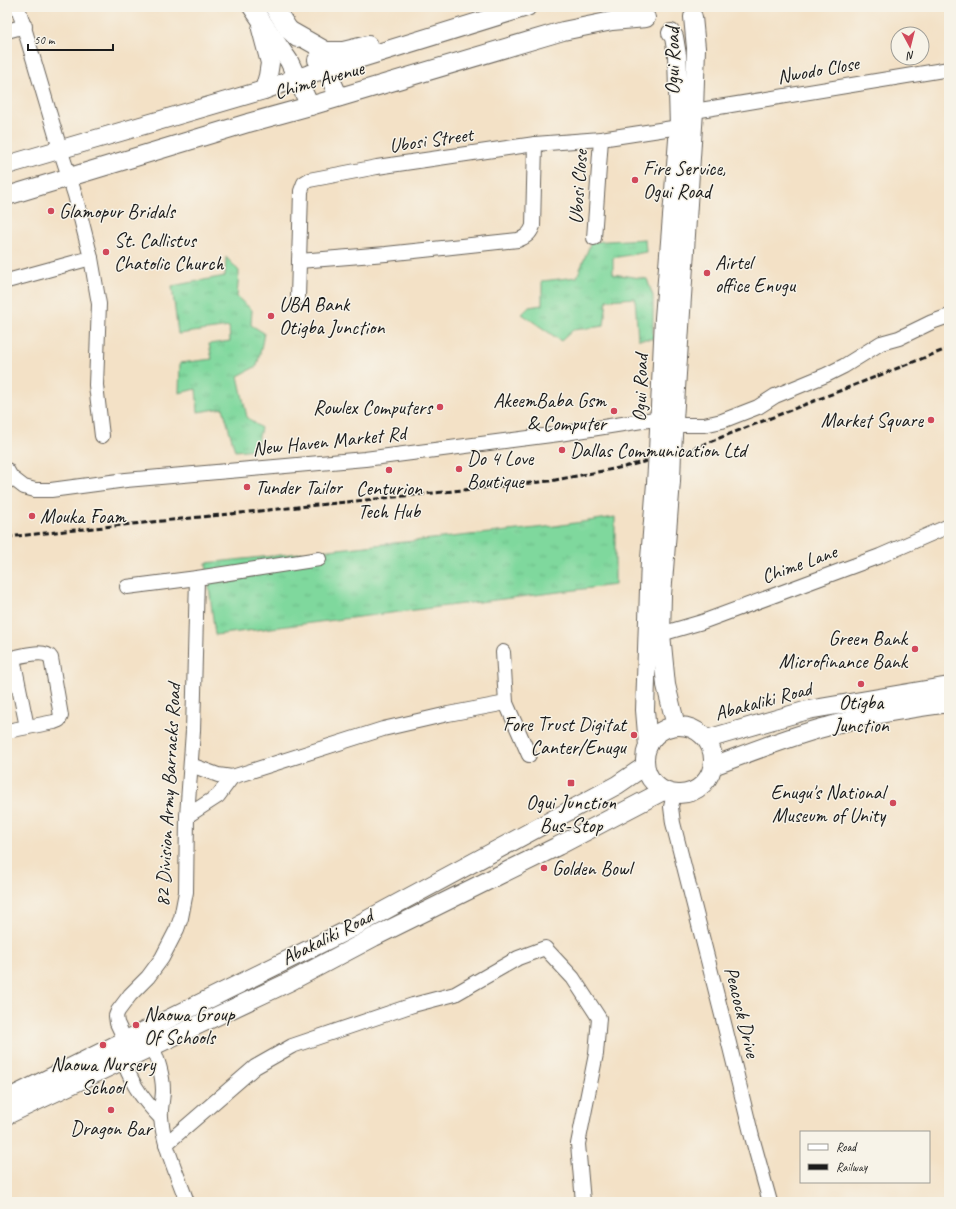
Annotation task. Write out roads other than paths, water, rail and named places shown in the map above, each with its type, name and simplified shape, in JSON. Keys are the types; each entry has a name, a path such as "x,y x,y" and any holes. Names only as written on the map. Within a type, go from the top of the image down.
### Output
{"main road":[{"path":"274,7 290,30 326,69 339,97"},
{"name":"Chime Avenue","path":"7,165 264,90 297,78 527,7"},
{"path":"254,11 289,61 310,106"},
{"path":"254,11 270,63 264,90"},
{"path":"645,12 651,24 671,33 693,12"},
{"name":"Chime Avenue","path":"7,196 241,125 563,31 612,21 645,12"},
{"name":"Ogui Road","path":"672,319 686,110 696,48 693,12"},
{"path":"290,30 318,47 334,51 402,37 440,34"},
{"name":"Ogui Road","path":"671,33 674,37 686,110 679,127 668,422 664,482 661,634 666,685 676,726"},
{"name":"Ogui Road","path":"648,746 645,710 649,583 664,482"},
{"name":"Abakaliki Road","path":"707,739 808,710 949,686"},
{"path":"855,701 856,719"},
{"name":"Abakaliki Road","path":"713,766 794,736 856,719 949,703"},
{"path":"676,726 685,726 693,729 707,739 712,748 714,757 713,766 707,782 701,788 686,794 668,792 654,784 648,776 645,766 648,746 651,740 662,730 676,726"},
{"name":"Abakaliki Road","path":"7,1115 42,1097 122,1048 146,1030 352,928 617,785 645,766"},
{"name":"Abakaliki Road","path":"7,1099 122,1048 153,1047 668,792"}],"street":[{"path":"18,7 25,26 69,177 91,258 99,304 96,385 102,436"},
{"path":"7,31 25,26"},
{"name":"Nwodo Close","path":"686,110 949,69"},
{"name":"Ubosi Street","path":"298,298 301,191 304,183 309,180 535,144 601,139 679,127"},
{"name":"Ubosi Close","path":"594,238 601,139"},
{"path":"299,261 424,250 518,240 526,237 531,232 533,226 535,144"},
{"path":"7,281 91,258"},
{"name":"New Haven Market Rd","path":"7,470 11,477 24,487 35,490 51,490 134,479 365,459 668,422 704,425 722,421 758,407 775,396 844,366 882,343 899,338 932,322 949,316"},
{"name":"Chime Lane","path":"661,634 702,622 880,556 949,526"},
{"path":"127,587 319,559"},
{"name":"82 Division Army Barracks Road","path":"160,1117 138,1093 122,1048 116,1016 130,995 148,977 162,958 177,929 186,892 197,578"},
{"path":"503,652 506,703 529,755"},
{"path":"7,731 54,722 59,720 62,716 51,658 49,655 42,653 10,658 27,727"},
{"path":"191,765 218,775 232,778 383,729 448,714 506,703"},
{"path":"188,816 218,796 232,778"},
{"name":"Peacock Drive","path":"668,792 675,833 752,1137 770,1202"},
{"path":"166,1144 255,1067 292,1046 413,1005 455,994 518,958 545,948 573,978 599,1018 596,1054 578,1144 583,1202"},
{"path":"146,1030 160,1068 162,1084 160,1117 166,1144 187,1202"}],"railway":[{"path":"7,537 550,481 624,467 689,450 949,348"}],"place":[{"name":"Fire Service, Ogui Road","path":"635,180"},
{"name":"Glamopur Bridals","path":"51,211"},
{"name":"St. Callistus Chatolic Church","path":"106,252"},
{"name":"Airtel office Enugu","path":"707,273"},
{"name":"UBA Bank Otigba Junction","path":"271,316"},
{"name":"Rowlex Computers","path":"440,407"},
{"name":"AkeemBaba Gsm & Computer","path":"614,411"},
{"name":"Market Square","path":"931,420"},
{"name":"Dallas Communication Ltd","path":"562,450"},
{"name":"Do 4 Love Boutique","path":"459,469"},
{"name":"Centurion Tech Hub","path":"389,470"},
{"name":"Tunder Tailor","path":"247,487"},
{"name":"Mouka Foam","path":"32,516"},
{"name":"Green Bank Microfinance Bank","path":"915,649"},
{"name":"Otigba Junction","path":"861,684"},
{"name":"Fore Trust Digitat Canter/Enugu","path":"634,735"},
{"name":"Ogui Junction Bus-Stop","path":"571,783"},
{"name":"Enugu's National Museum of Unity","path":"893,803"},
{"name":"Golden Bowl","path":"544,868"},
{"name":"Naowa Group Of Schools","path":"136,1025"},
{"name":"Naowa Nursery School","path":"103,1045"},
{"name":"Dragon Bar","path":"111,1110"}]}
